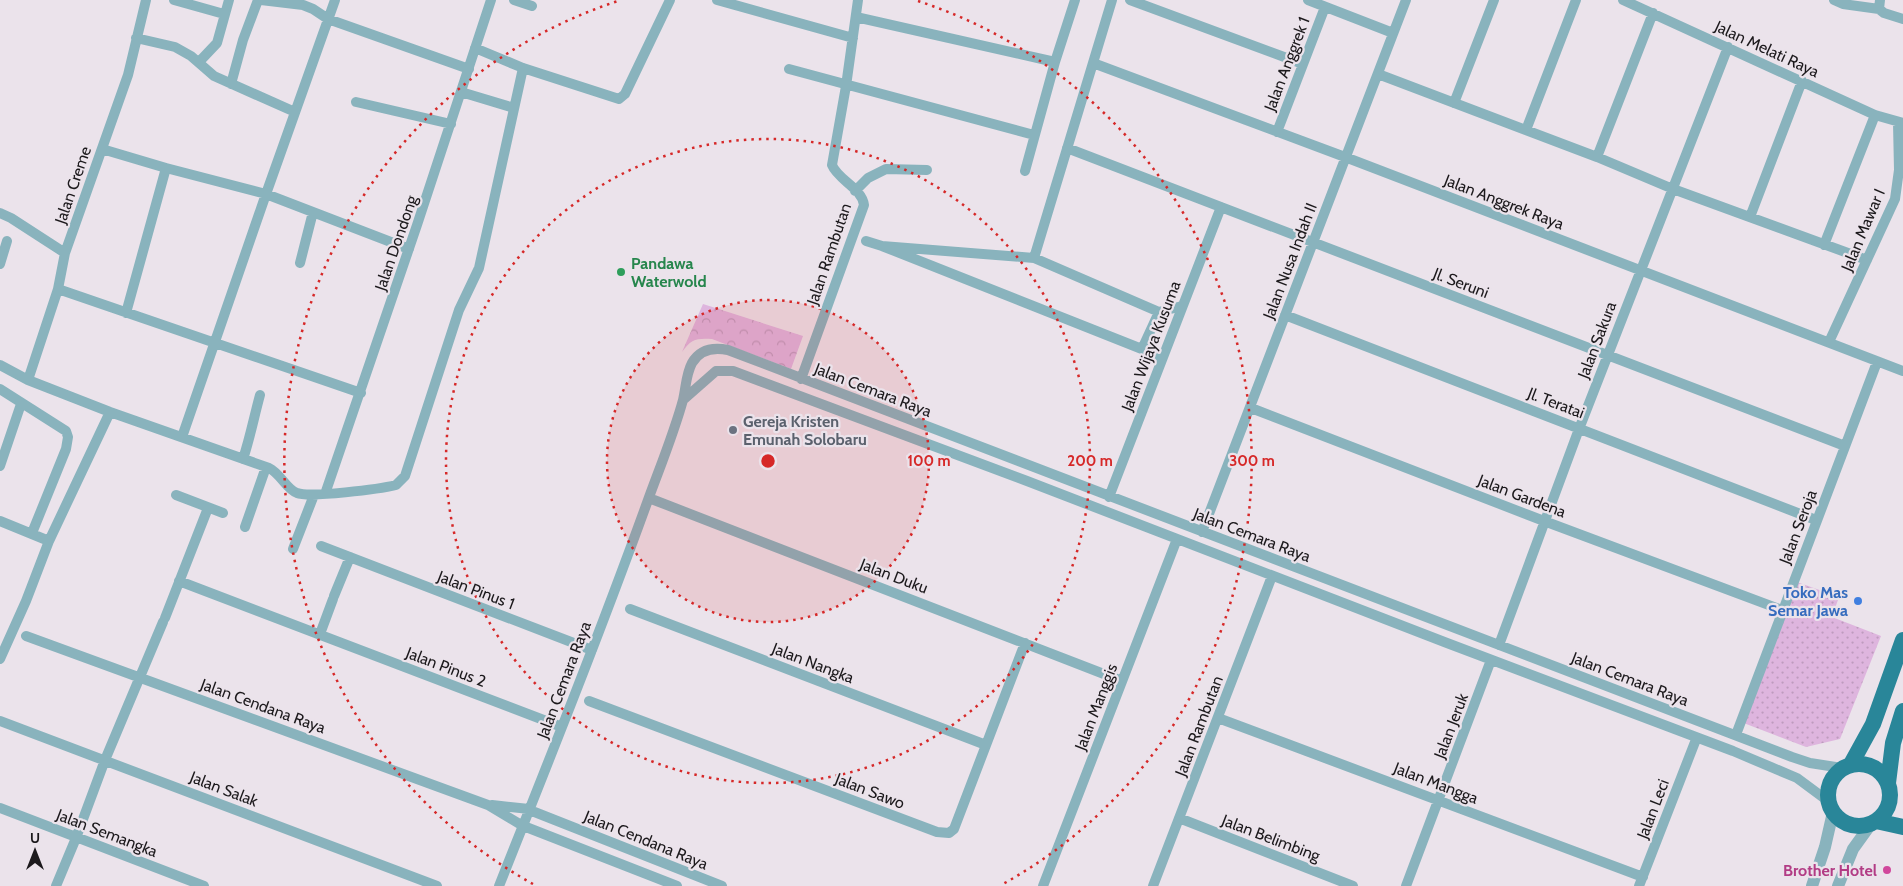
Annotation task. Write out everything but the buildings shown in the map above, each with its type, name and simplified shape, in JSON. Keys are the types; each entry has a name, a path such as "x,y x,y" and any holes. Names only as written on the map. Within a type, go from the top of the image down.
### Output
{"main road":[{"path":"1903,642 1873,724 1846,766 1835,775 1830,783 1831,807 1838,818 1850,824 1864,826 1884,814 1894,788 1893,743 1903,712"},
{"path":"1846,766 1869,765 1877,769 1894,788"},
{"path":"1873,822 1903,827"}],"street":[{"name":"Jalan Creme","path":"28,380 58,289 65,253 128,75 146,0"},
{"path":"174,0 224,14"},
{"path":"199,62 217,43 229,0"},
{"path":"231,84 243,40 259,0 303,5 328,19 469,69"},
{"path":"182,437 335,0"},
{"path":"514,0 532,6"},
{"path":"476,48 523,68 618,99 625,94 670,0"},
{"path":"717,0 853,38"},
{"name":"Jalan Rambutan","path":"801,379 863,207 862,197 839,175 832,164 846,86 858,0"},
{"path":"1024,171 1074,0"},
{"path":"1034,258 1112,0"},
{"path":"1130,0 1303,64"},
{"path":"1308,0 1393,34"},
{"name":"Jalan Nusa Indah II","path":"1202,532 1406,0"},
{"path":"1454,103 1494,0"},
{"path":"1526,130 1576,0"},
{"name":"Jalan Melati Raya","path":"1623,0 1875,115 1901,123"},
{"path":"1834,0 1843,4 1879,5 1903,18"},
{"name":"Jalan Dondong","path":"325,494 361,393 451,124 476,48 488,1"},
{"name":"Jalan Anggrek 1","path":"1277,132 1325,7"},
{"path":"1597,157 1653,13"},
{"path":"856,16 1055,62"},
{"path":"136,38 175,47 199,62 214,76 296,112"},
{"name":"Jalan Sakura","path":"1499,645 1544,521 1728,47"},
{"name":"Jalan Anggrek Raya","path":"1093,63 1345,157 1903,371"},
{"path":"0,365 28,380 110,412 266,467 276,472 295,493 314,495 396,485 404,476 459,310 479,268 523,68"},
{"path":"789,69 846,86 1034,135"},
{"path":"1378,74 1597,157 1672,189 1867,260"},
{"path":"1750,217 1802,81"},
{"path":"461,92 514,108"},
{"path":"356,102 451,124"},
{"path":"1824,245 1875,115"},
{"name":"Jalan Mawar I","path":"1829,342 1895,199 1899,170 1901,123"},
{"name":"Jl. Seruni","path":"1067,148 1845,446"},
{"path":"102,149 266,194 409,249"},
{"path":"126,313 166,168"},
{"path":"855,191 868,178 886,169 927,170"},
{"name":"Jalan Wijaya Kusuma","path":"1109,496 1221,207"},
{"path":"300,264 313,212"},
{"path":"0,213 12,218 65,253"},
{"path":"0,264 7,241"},
{"path":"866,241 1162,358"},
{"path":"882,246 1034,258 1159,312 1182,306"},
{"path":"58,289 361,393"},
{"path":"1142,350 1159,312"},
{"name":"Jl. Teratai","path":"1285,315 1816,520"},
{"name":"Jalan Cemara Raya","path":"499,886 525,826 646,507 683,400 688,373 692,363 701,353 713,348 728,350 1792,757 1810,763 1846,766"},
{"name":"Jalan Seroja","path":"1737,732 1877,362"},
{"name":"Jalan Cemara Raya","path":"683,400 713,373 724,370 733,371 1027,481 1733,751 1797,778 1831,807"},
{"path":"780,389 787,373"},
{"path":"0,389 66,432 68,437 66,449 32,533"},
{"path":"243,459 252,432 252,424 260,395"},
{"path":"0,466 22,404"},
{"name":"Jalan Gardena","path":"1251,408 1782,610"},
{"path":"0,659 26,601 49,541 110,412"},
{"path":"245,527 266,467"},
{"path":"1027,481 1032,467"},
{"path":"176,495 223,513"},
{"path":"293,549 314,495"},
{"name":"Jalan Duku","path":"654,500 1122,681"},
{"path":"56,886 105,760 164,620 208,508"},
{"path":"0,521 49,541"},
{"name":"Jalan Manggis","path":"1043,886 1177,539"},
{"name":"Jalan Pinus 1","path":"321,546 592,650"},
{"path":"320,634 350,557"},
{"name":"Jalan Rambutan","path":"1153,886 1272,576"},
{"path":"1325,596 1331,580"},
{"name":"Jalan Pinus 2","path":"179,581 562,727"},
{"name":"Jalan Nangka","path":"630,608 986,746"},
{"name":"Jalan Cendana Raya","path":"26,636 140,676 488,805 525,826 677,886"},
{"name":"Jalan Sawo","path":"589,701 943,834 949,833 954,829 1025,643"},
{"name":"Jalan Jeruk","path":"1406,886 1491,660"},
{"name":"Jalan Mangga","path":"1218,718 1439,800 1641,882"},
{"name":"Jalan Salak","path":"0,721 437,886"},
{"name":"Jalan Leci","path":"1641,882 1695,742"},
{"name":"Jalan Cendana Raya","path":"488,805 531,810 722,886"},
{"path":"1812,886 1825,847 1831,807"},
{"name":"Jalan Semangka","path":"0,808 204,886"},
{"name":"Jalan Belimbing","path":"1179,818 1352,886"},
{"path":"1838,886 1853,849 1873,822"}],"green space":[{"path":"703,304 803,336 791,369 712,339 695,340 688,344 682,352"},
{"path":"1797,582 1839,597 1832,617 1881,636 1840,739 1806,747 1741,722"}],"place":[{"name":"Pandawa Waterwold","path":"621,272"},
{"name":"Gereja Kristen Emunah Solobaru","path":"733,430"},
{"name":"Toko Mas Semar Jawa","path":"1858,601"},
{"name":"Brother Hotel","path":"1887,870"}]}
